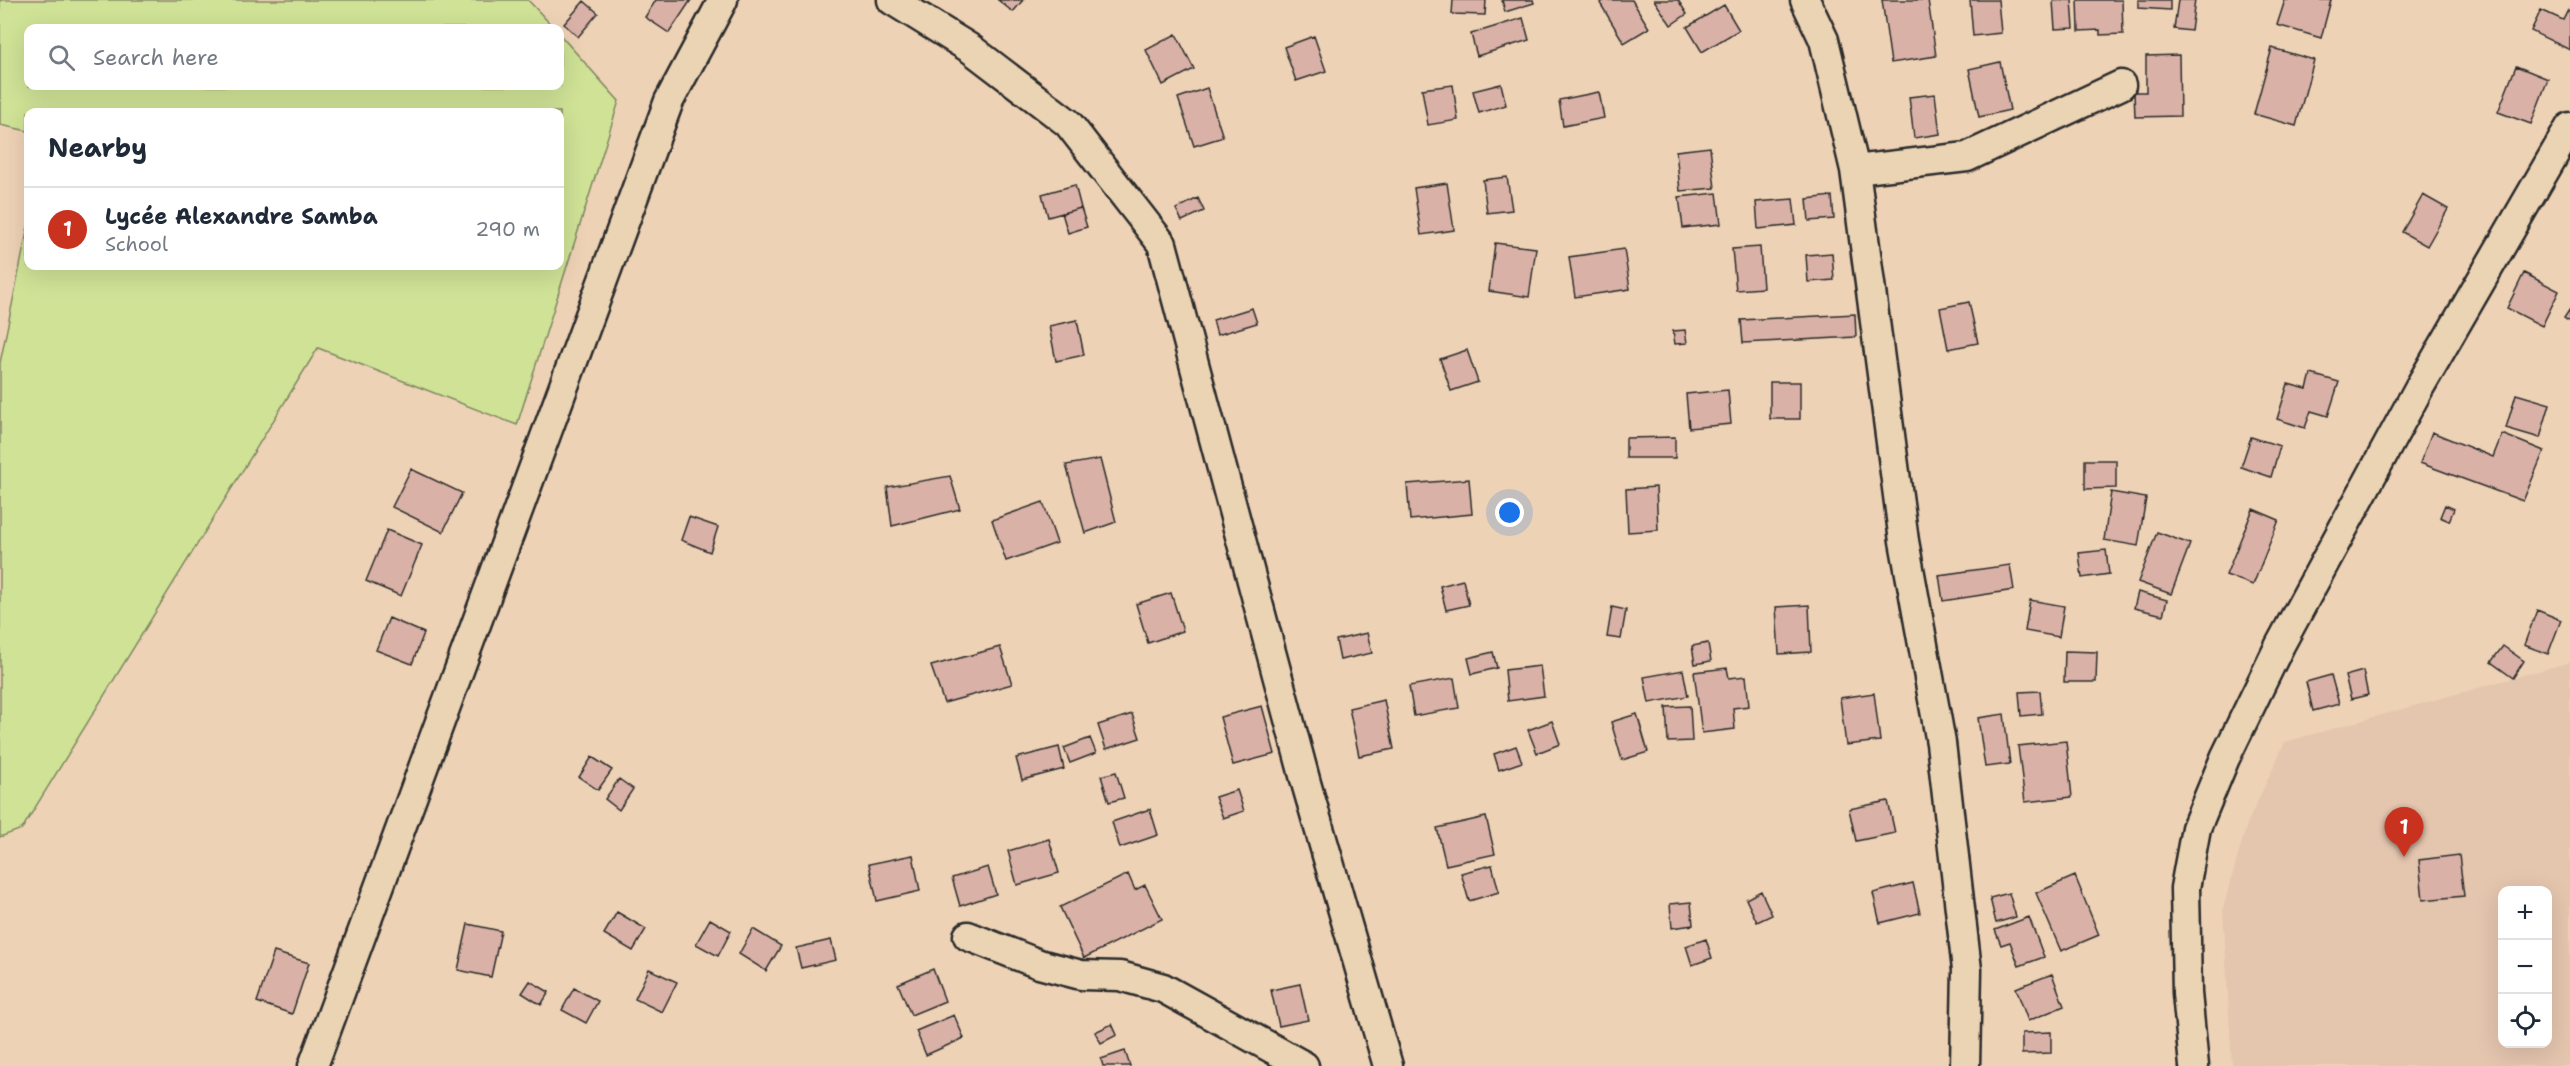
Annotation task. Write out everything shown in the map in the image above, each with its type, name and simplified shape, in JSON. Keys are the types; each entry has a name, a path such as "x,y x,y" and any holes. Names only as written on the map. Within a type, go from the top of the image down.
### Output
{"street":[{"path":"313,1066 669,101 723,0"},
{"path":"892,0 971,49 1068,123 1162,244 1306,783 1388,1066"},
{"path":"1804,0 1824,40 1855,170 1904,541 1941,742 1967,970 1965,1066"},
{"path":"1855,170 1967,157 2121,85"},
{"path":"2194,1066 2187,993 2185,888 2196,828 2225,758 2280,645 2419,388 2570,126"},
{"path":"968,936 1039,964 1082,975 1120,976 1163,988 1304,1066"}],"shaded area":[{"path":"2570,662 2570,1066 2232,1066 2223,908 2247,824 2285,742"}],"green space":[{"path":"0,0 528,0 550,24 24,24 24,90 564,90 564,39 619,101 517,425 318,348 22,829 0,837 0,363 24,246 24,270 564,270 564,108 24,108 24,130 0,125"}],"building":[{"path":"656,0 691,0 669,33 645,17"},
{"path":"998,0 1023,0 1013,12"},
{"path":"1453,0 1486,0 1485,15 1452,14"},
{"path":"1502,0 1533,0 1534,3 1505,12"},
{"path":"1605,0 1632,0 1649,28 1624,43 1600,3"},
{"path":"1654,0 1678,0 1687,14 1671,25"},
{"path":"1882,0 1928,0 1936,56 1891,63"},
{"path":"1970,0 1998,0 2001,33 1973,36"},
{"path":"2072,0 2074,28 2055,29 2053,1"},
{"path":"2078,0 2122,0 2123,34 2100,35 2100,30 2079,31"},
{"path":"2138,0 2170,0 2170,10 2138,8"},
{"path":"2178,0 2195,0 2191,31 2174,29"},
{"path":"2285,0 2331,0 2321,38 2277,25"},
{"path":"584,1 598,13 578,37 564,24"},
{"path":"1724,5 1739,30 1702,52 1687,27"},
{"path":"2541,10 2563,20 2568,10 2570,11 2570,50 2531,31"},
{"path":"1523,18 1529,40 1477,56 1471,34"},
{"path":"1176,34 1194,69 1163,85 1146,50"},
{"path":"1314,36 1326,71 1296,81 1284,47"},
{"path":"2272,48 2314,60 2296,126 2254,114"},
{"path":"2179,55 2180,116 2135,117 2134,92 2146,92 2146,56"},
{"path":"2000,62 2010,110 1979,117 1969,69"},
{"path":"2516,66 2548,79 2531,124 2498,112"},
{"path":"1501,84 1506,105 1479,113 1473,91"},
{"path":"1453,85 1458,120 1428,125 1422,89"},
{"path":"1207,88 1223,137 1194,146 1178,98"},
{"path":"1599,92 1604,118 1563,126 1559,100"},
{"path":"1935,94 1940,134 1914,138 1909,97"},
{"path":"1710,147 1715,188 1680,191 1676,151"},
{"path":"1507,177 1512,210 1487,213 1483,180"},
{"path":"1447,183 1454,230 1421,235 1414,188"},
{"path":"1075,185 1081,208 1048,217 1042,194"},
{"path":"1717,193 1721,224 1683,228 1679,197"},
{"path":"2423,195 2448,209 2427,246 2402,232"},
{"path":"1832,196 1834,219 1809,221 1807,199"},
{"path":"1198,198 1204,211 1182,221 1176,209"},
{"path":"1793,199 1796,225 1758,229 1756,202"},
{"path":"1081,208 1087,227 1068,233 1062,213"},
{"path":"1495,243 1536,248 1529,297 1489,291"},
{"path":"1760,247 1763,288 1736,290 1732,249"},
{"path":"1624,249 1630,289 1575,297 1569,257"},
{"path":"1832,253 1834,280 1808,282 1806,255"},
{"path":"2524,273 2559,291 2542,326 2507,308"},
{"path":"1969,302 1978,343 1948,349 1940,308"},
{"path":"1252,308 1257,323 1217,335 1213,320"},
{"path":"2570,309 2570,322 2564,318"},
{"path":"1855,314 1856,337 1743,343 1741,320"},
{"path":"1077,320 1084,355 1056,361 1049,326"},
{"path":"1685,330 1687,343 1675,344 1673,331"},
{"path":"1467,350 1478,382 1451,391 1440,359"},
{"path":"2311,374 2339,382 2328,416 2311,411 2305,428 2277,419 2288,384 2307,389"},
{"path":"1770,382 1800,382 1800,419 1770,419"},
{"path":"1728,390 1731,424 1689,428 1686,394"},
{"path":"2516,394 2550,404 2540,438 2506,428"},
{"path":"2432,432 2493,457 2502,434 2544,451 2523,501 2420,463"},
{"path":"1675,437 1675,458 1626,458 1626,438"},
{"path":"2251,437 2280,446 2271,477 2241,467"},
{"path":"1100,459 1116,522 1085,533 1066,465"},
{"path":"2085,460 2116,460 2116,488 2085,489"},
{"path":"411,469 462,493 443,532 392,507"},
{"path":"950,476 960,509 892,526 887,487"},
{"path":"1469,479 1472,514 1410,520 1407,484"},
{"path":"1656,487 1658,530 1628,532 1626,489"},
{"path":"2111,492 2146,498 2138,546 2104,540"},
{"path":"1043,502 1057,543 1006,561 992,520"},
{"path":"2445,505 2454,509 2449,521 2440,517"},
{"path":"2253,509 2279,520 2253,585 2226,575"},
{"path":"689,517 718,527 710,552 681,540"},
{"path":"387,530 422,545 401,596 366,581"},
{"path":"2157,532 2190,544 2171,594 2138,582"},
{"path":"2106,550 2109,574 2082,578 2079,553"},
{"path":"2010,565 2014,590 1943,601 1939,575"},
{"path":"1463,580 1469,605 1446,610 1440,586"},
{"path":"2138,592 2167,600 2163,615 2134,608"},
{"path":"1171,593 1183,631 1148,643 1136,604"},
{"path":"2030,600 2064,606 2059,637 2025,631"},
{"path":"1809,605 1811,652 1779,654 1776,607"},
{"path":"1612,607 1626,610 1621,639 1607,637"},
{"path":"2537,610 2561,620 2548,654 2524,645"},
{"path":"389,618 424,633 412,664 376,650"},
{"path":"1367,633 1372,653 1340,660 1336,640"},
{"path":"1708,643 1711,661 1695,664 1692,646"},
{"path":"2503,646 2524,661 2513,678 2491,662"},
{"path":"1000,647 1012,684 944,703 931,666"},
{"path":"2065,651 2097,652 2096,682 2064,682"},
{"path":"1493,652 1497,668 1472,674 1468,658"},
{"path":"1540,666 1544,696 1508,701 1505,670"},
{"path":"1727,668 1729,678 1746,676 1749,706 1733,708 1735,729 1702,733 1694,672"},
{"path":"1683,670 1688,696 1649,703 1644,677"},
{"path":"2363,671 2368,695 2351,699 2345,676"},
{"path":"2331,675 2339,704 2313,711 2306,682"},
{"path":"1454,678 1459,708 1414,716 1409,686"},
{"path":"2040,691 2042,714 2021,716 2019,692"},
{"path":"1874,693 1880,741 1846,745 1840,698"},
{"path":"1384,700 1394,749 1359,756 1349,708"},
{"path":"1262,706 1275,754 1233,765 1220,717"},
{"path":"1690,706 1692,741 1668,742 1666,707"},
{"path":"1132,714 1140,738 1106,749 1098,725"},
{"path":"1637,714 1648,752 1622,760 1611,722"},
{"path":"2004,714 2010,764 1985,767 1978,718"},
{"path":"1552,721 1560,744 1537,753 1528,730"},
{"path":"1090,738 1096,753 1070,763 1064,748"},
{"path":"2066,741 2072,797 2025,802 2018,746"},
{"path":"1516,746 1522,762 1499,770 1494,754"},
{"path":"1059,747 1064,769 1022,780 1016,758"},
{"path":"592,757 612,770 598,790 579,777"},
{"path":"1116,772 1124,798 1109,802 1101,776"},
{"path":"619,779 633,789 619,810 605,799"},
{"path":"1237,790 1244,811 1223,818 1215,797"},
{"path":"1888,801 1895,833 1856,841 1849,809"},
{"path":"1150,809 1158,835 1120,848 1112,822"},
{"path":"1486,817 1495,854 1446,865 1437,828"},
{"path":"1049,839 1059,873 1017,885 1008,851"},
{"path":"913,855 920,891 877,901 869,864"},
{"path":"2459,855 2464,896 2423,900 2419,860"},
{"path":"1492,865 1499,892 1469,901 1461,873"},
{"path":"988,867 996,894 960,906 952,878"},
{"path":"1128,874 1135,890 1145,885 1162,919 1084,958 1060,907"},
{"path":"2075,876 2099,935 2061,951 2036,893"},
{"path":"1913,883 1920,913 1880,923 1873,893"},
{"path":"1761,891 1772,915 1757,922 1746,899"},
{"path":"2009,893 2016,917 1996,923 1990,898"},
{"path":"1691,902 1693,925 1672,928 1670,904"},
{"path":"617,912 646,929 633,951 604,934"},
{"path":"2029,917 2044,957 2019,966 2010,942 2001,945 1995,930"},
{"path":"710,919 731,931 718,956 696,944"},
{"path":"468,924 501,931 491,977 458,970"},
{"path":"753,929 781,946 766,971 739,954"},
{"path":"1706,939 1712,958 1692,965 1686,946"},
{"path":"831,940 836,960 801,968 796,948"},
{"path":"274,952 309,963 292,1014 257,1002"},
{"path":"649,969 677,982 662,1012 635,999"},
{"path":"933,969 945,1001 911,1015 898,984"},
{"path":"2052,974 2064,1006 2028,1021 2016,988"},
{"path":"530,981 549,992 541,1005 522,993"},
{"path":"1300,984 1308,1020 1279,1026 1271,990"},
{"path":"574,988 598,1001 586,1023 562,1010"},
{"path":"954,1015 964,1038 926,1055 916,1031"},
{"path":"1112,1024 1117,1035 1101,1043 1095,1032"},
{"path":"2051,1032 2051,1053 2022,1054 2022,1033"},
{"path":"1125,1051 1130,1066 1103,1066 1101,1059"}],"place":[{"name":"Lycée Alexandre Samba","path":"2404,857"}]}
